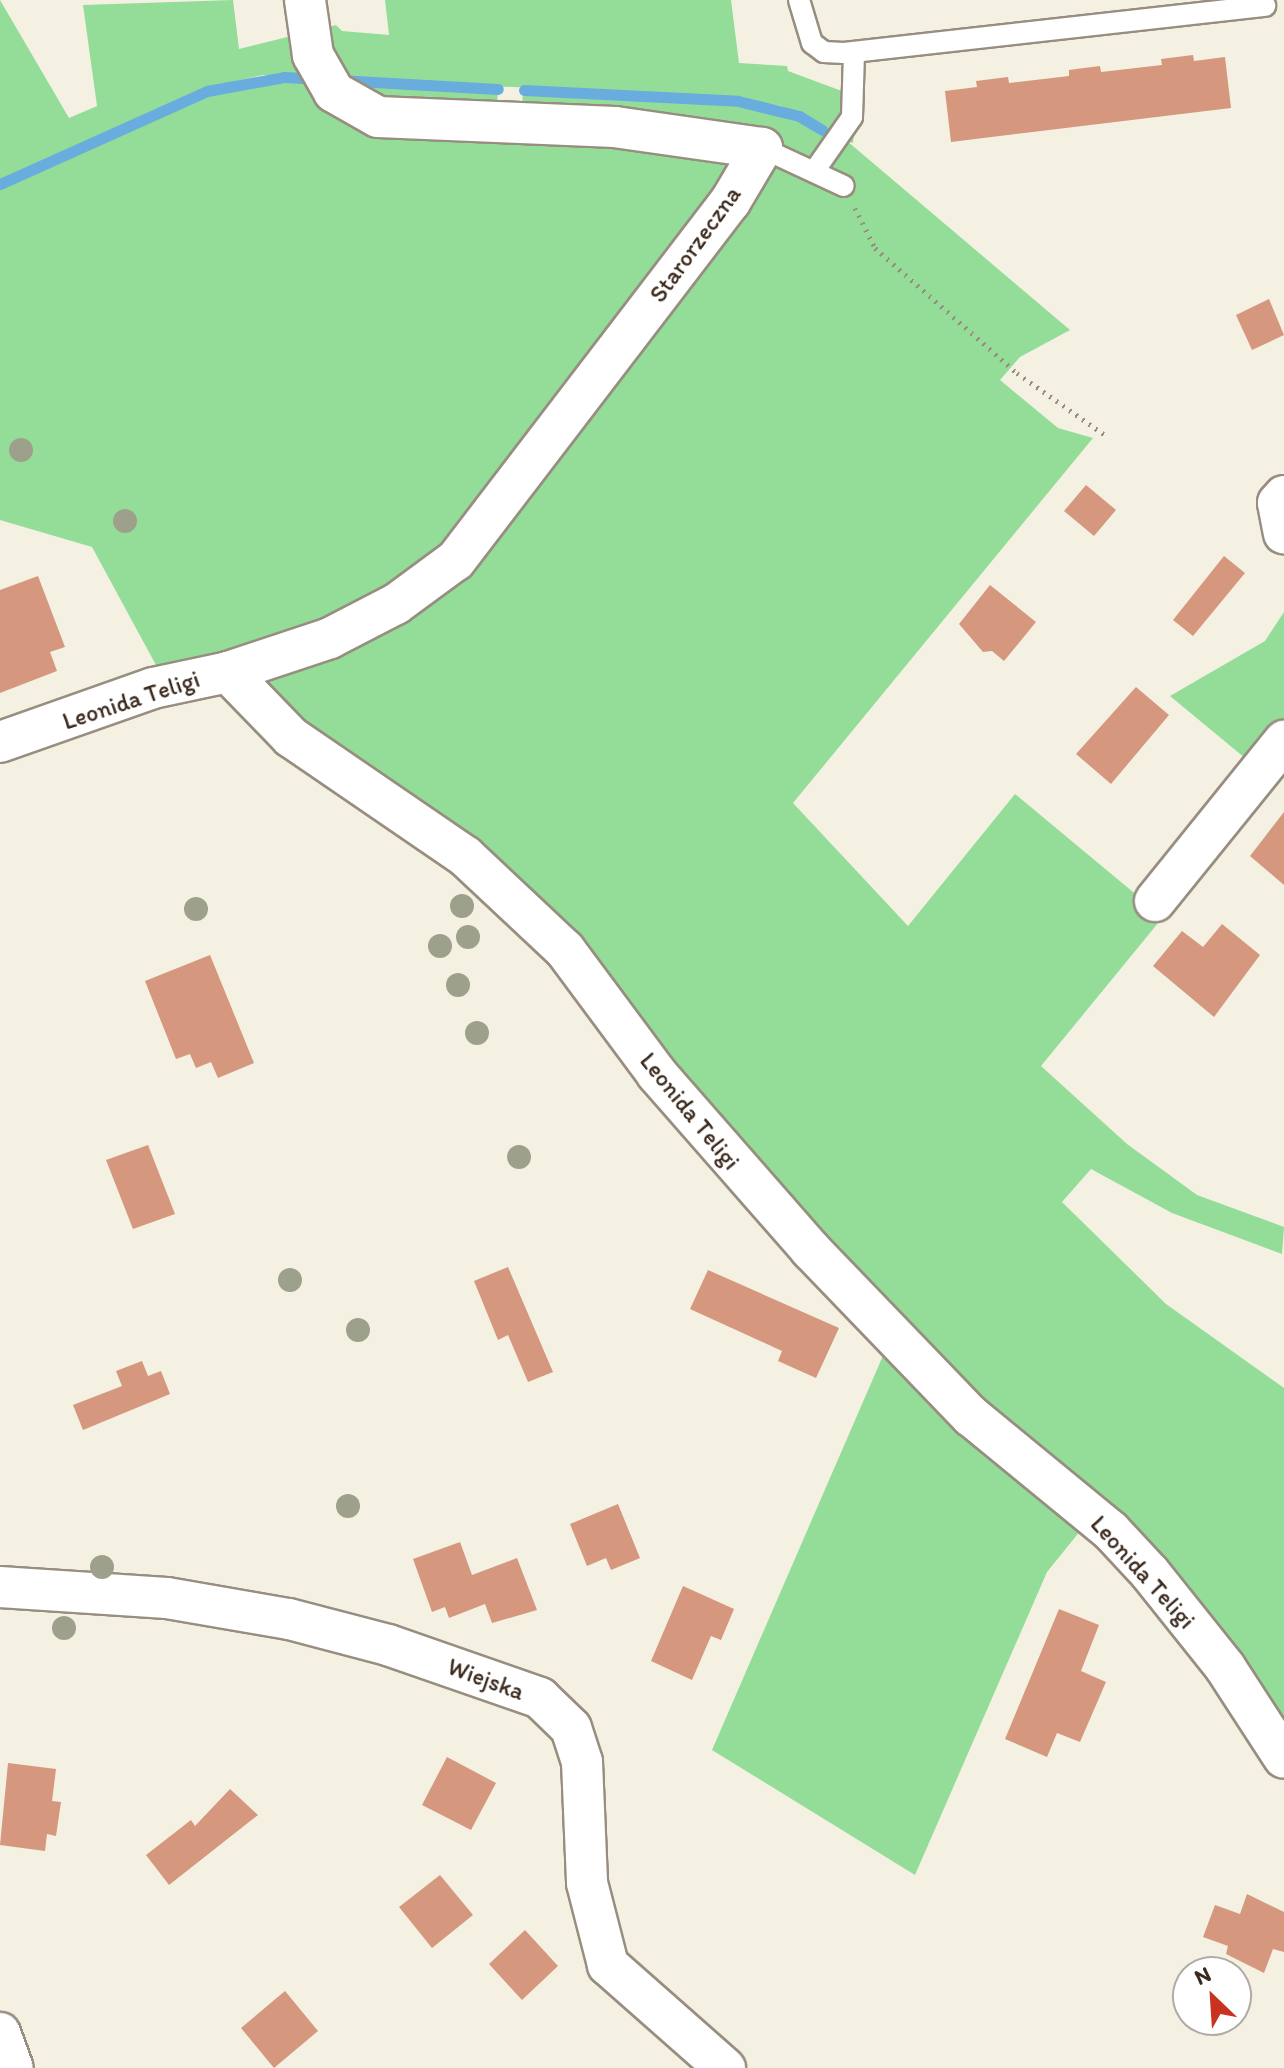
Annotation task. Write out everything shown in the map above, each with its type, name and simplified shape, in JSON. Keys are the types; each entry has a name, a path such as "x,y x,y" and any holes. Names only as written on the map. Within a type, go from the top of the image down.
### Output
{"street":[{"path":"305,0 313,55 334,92 378,117 615,127 762,148"},
{"name":"Starorzeczna","path":"228,672 330,638 396,604 456,560 730,202 762,148"},
{"path":"1284,496 1278,503 1284,533"},
{"name":"Leonida Teligi","path":"0,742 153,688 228,672 291,737 465,856 565,950 657,1074 811,1250 971,1416 1111,1531 1150,1573 1225,1667 1284,1758"},
{"path":"1155,901 1284,741"},
{"name":"Wiejska","path":"0,1587 167,1598 289,1619 388,1645 540,1698 571,1728 582,1762 587,1883 608,1965 725,2068"},
{"path":"0,2033 13,2068"}],"lane":[{"path":"799,0 805,29 824,52 854,52 1265,6"},
{"path":"815,170 852,117 854,52"},
{"path":"762,148 844,186"}],"path":[{"path":"844,186 875,248 1017,373 1105,435"}],"green space":[{"path":"0,0 69,118 97,106 83,5 233,0 239,49 336,25 342,31 389,35 385,0 731,0 739,63 787,66 788,71 858,97 853,143 847,141 1070,330 1020,357 1000,380 1058,428 1093,438 793,803 908,926 1015,794 1163,917 1041,1066 1127,1144 1197,1195 1284,1227 1282,1254 1172,1213 1091,1169 1062,1202 1166,1304 1284,1388 1284,1780 1165,1568 1106,1499 1047,1572 915,1875 712,1750 882,1358 905,1324 765,1191 583,955 251,696 163,678 92,547 0,520 0,189 209,93 289,80 498,92 497,103 522,104 523,93 740,103 791,115 819,131 822,126 781,106 740,98 263,75 204,88 0,181"},
{"path":"1284,612 1284,725 1245,758 1170,696 1265,641"}],"building":[{"path":"1193,55 1194,61 1225,57 1231,108 951,142 945,91 977,87 976,81 1008,77 1009,83 1069,76 1069,70 1100,66 1101,72 1162,65 1161,59"},
{"path":"1269,299 1284,335 1252,350 1236,315"},
{"path":"1086,485 1116,510 1094,536 1064,511"},
{"path":"1224,556 1245,573 1193,636 1173,620"},
{"path":"38,576 65,647 50,652 57,671 0,693 0,590"},
{"path":"990,585 1036,622 1004,661 992,651 983,652 959,624"},
{"path":"1136,687 1169,715 1111,784 1076,754"},
{"path":"1284,812 1284,885 1250,856"},
{"path":"1222,924 1260,955 1214,1017 1153,966 1182,931 1203,947"},
{"path":"210,955 254,1063 218,1078 211,1062 196,1068 190,1054 176,1059 145,981"},
{"path":"148,1145 175,1214 133,1229 106,1160"},
{"path":"508,1267 553,1372 528,1382 508,1335 498,1340 474,1281"},
{"path":"708,1270 839,1328 816,1378 778,1361 782,1351 690,1309"},
{"path":"142,1361 148,1376 161,1371 170,1394 83,1430 73,1405 122,1386 116,1371"},
{"path":"618,1504 640,1558 611,1570 606,1558 587,1566 570,1524"},
{"path":"460,1542 472,1575 517,1558 537,1610 492,1623 485,1604 449,1618 445,1607 432,1612 413,1559"},
{"path":"683,1586 734,1609 721,1640 711,1636 692,1680 651,1661"},
{"path":"1059,1609 1099,1625 1081,1671 1106,1682 1080,1742 1057,1733 1047,1757 1005,1739"},
{"path":"447,1757 496,1783 471,1830 422,1805"},
{"path":"8,1763 56,1769 52,1801 61,1802 56,1836 47,1834 45,1851 0,1845"},
{"path":"230,1789 258,1815 169,1885 146,1855 191,1820 195,1826"},
{"path":"440,1875 473,1915 432,1948 399,1907"},
{"path":"1247,1894 1284,1912 1284,1952 1273,1949 1264,1973 1252,1967 1252,1956 1230,1956 1226,1954 1228,1946 1203,1937 1215,1905 1240,1914"},
{"path":"525,1930 558,1966 522,2000 489,1964"},
{"path":"285,1991 318,2031 274,2068 241,2028"}],"waterway":[{"path":"0,184 207,91 284,77 317,79"},
{"path":"338,80 498,89"},
{"path":"524,90 738,101 799,116 822,130"}]}
